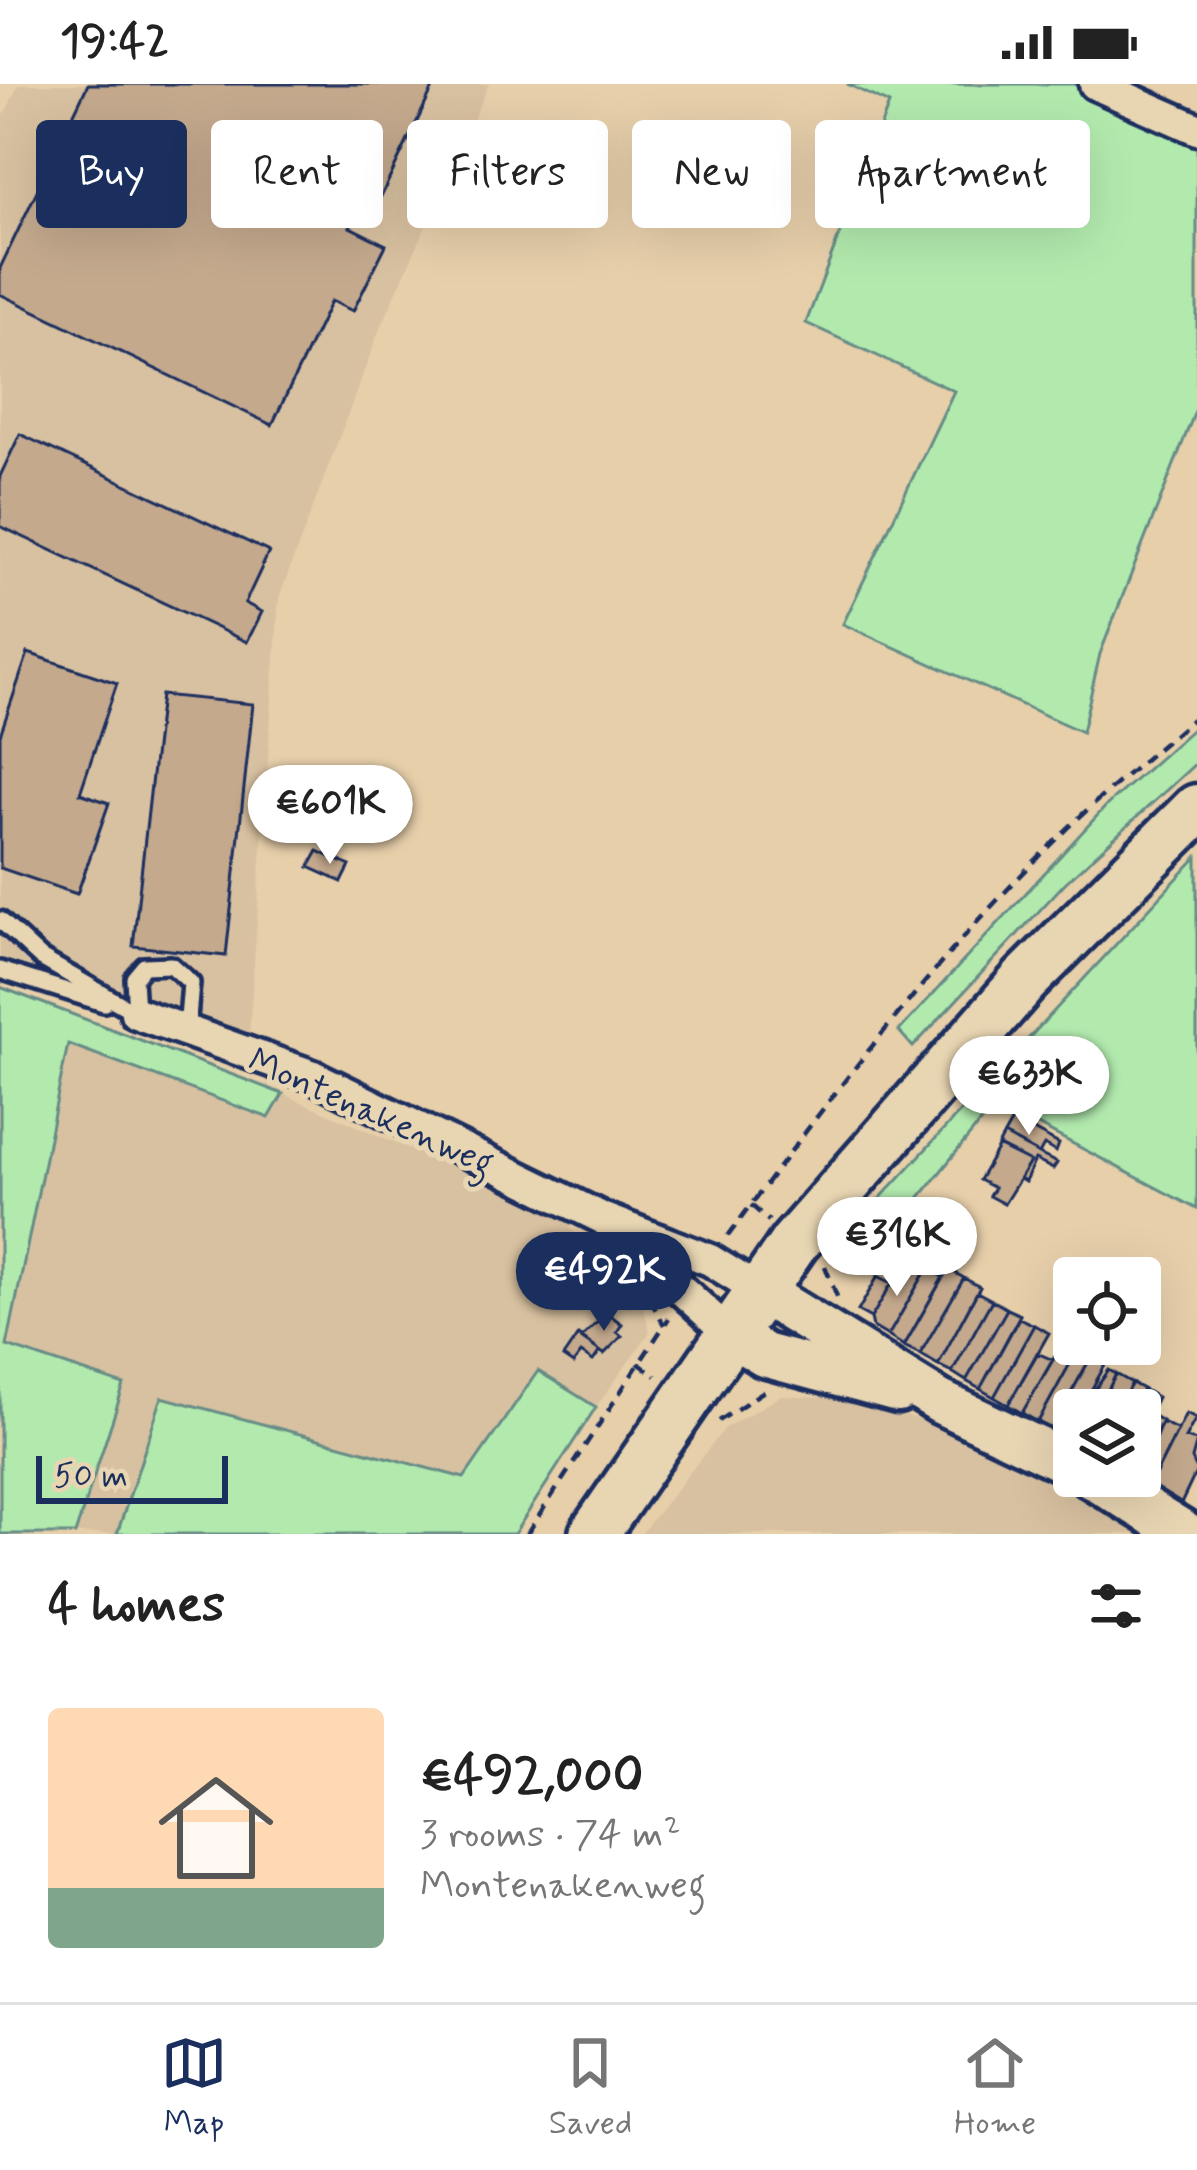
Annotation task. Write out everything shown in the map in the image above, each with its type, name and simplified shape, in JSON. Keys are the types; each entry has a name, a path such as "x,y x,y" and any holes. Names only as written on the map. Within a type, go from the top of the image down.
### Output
{"main road":[{"path":"594,1534 802,1233 1025,980 1197,809"}],"street":[{"path":"1095,84 1197,129"},
{"name":"Montenakenweg","path":"136,1013 313,1076 604,1219 710,1260 940,1402 1053,1456"},
{"name":"Montenakenweg","path":"604,1219 730,1334 764,1355 940,1402"},
{"path":"1125,1497 1185,1534"}],"lane":[{"path":"0,920 41,958 136,1013"},
{"path":"136,1013 134,978 144,966 171,965 190,983 187,1031"},
{"path":"0,970 136,1013"}],"path":[{"path":"710,1260 911,997 1062,834 1197,715"},
{"path":"526,1534 686,1293"}],"shaded area":[{"path":"19,84 489,84 473,120 407,120 407,228 425,228 378,334 279,598 249,1035 0,957 0,123"},
{"path":"68,1044 269,1118 283,1094 574,1220 570,1229 637,1287 650,1332 596,1407 538,1371 464,1479 162,1397 117,1534 75,1534 124,1385 7,1346"},
{"path":"781,1396 836,1399 925,1421 1025,1461 1053,1477 1053,1497 1086,1497 1149,1534 641,1534 725,1428"}],"green space":[{"path":"847,84 1073,84 1197,141 1197,406 1100,654 1082,732 843,624 954,391 806,323 842,228 1090,228 1090,120 883,120 889,104"},
{"path":"1197,725 1197,762 1065,883 913,1047 899,1031 1108,804"},
{"path":"1197,857 1197,1209 996,1103 899,1223 876,1217 874,1205"},
{"path":"0,987 283,1094 269,1118 68,1044 7,1346 124,1385 75,1534 0,1534"},
{"path":"538,1371 596,1407 514,1534 117,1534 162,1397 464,1478"}],"building":[{"path":"88,84 435,84 418,120 407,120 407,142 383,192 383,120 211,120 211,228 352,228 386,245 353,311 331,301 272,425 0,294 0,268 36,193 36,228 187,228 187,120 71,120"},
{"path":"20,434 269,552 245,603 262,612 247,642 0,526 0,476"},
{"path":"28,653 117,683 80,793 109,803 77,894 0,868 0,735"},
{"path":"161,695 253,704 226,956 133,946"},
{"path":"318,851 350,866 342,882 309,867"},
{"path":"1013,1119 1059,1144 1056,1152 1044,1145 1039,1154 1004,1135"},
{"path":"1004,1135 1057,1163 1053,1169 1035,1160 1025,1182 1020,1179 1030,1162 998,1146"},
{"path":"999,1146 1030,1162 1004,1204 989,1196 994,1188 979,1180"},
{"path":"914,1262 927,1269 888,1336 873,1327 871,1318 892,1283"},
{"path":"927,1269 943,1277 904,1346 888,1336"},
{"path":"948,1269 964,1278 920,1354 904,1346"},
{"path":"878,1276 892,1283 871,1318 858,1311"},
{"path":"964,1278 980,1287 938,1365 920,1354"},
{"path":"977,1292 992,1300 952,1372 938,1365"},
{"path":"992,1300 1007,1309 966,1381 952,1372"},
{"path":"1007,1309 1020,1315 980,1389 966,1381"},
{"path":"607,1313 622,1324 617,1332 622,1336 604,1354 581,1338"},
{"path":"1019,1318 1034,1325 994,1397 980,1389"},
{"path":"1034,1325 1049,1333 1008,1405 994,1397"},
{"path":"578,1335 600,1351 593,1361 581,1353 573,1364 563,1357"},
{"path":"1037,1353 1053,1360 1022,1413 1008,1405"},
{"path":"1053,1359 1053,1365 1069,1365 1038,1422 1022,1413"},
{"path":"1069,1365 1087,1365 1073,1389 1056,1389"},
{"path":"1087,1365 1105,1365 1092,1389 1073,1389"},
{"path":"1109,1370 1116,1374 1108,1389 1095,1389"},
{"path":"1116,1374 1132,1383 1128,1389 1108,1389"},
{"path":"1053,1395 1053,1425 1051,1429 1038,1422"},
{"path":"1186,1413 1196,1418 1185,1438 1197,1441 1192,1459 1197,1470 1181,1504 1161,1492 1161,1464"},
{"path":"1161,1424 1178,1430 1161,1464"}]}
